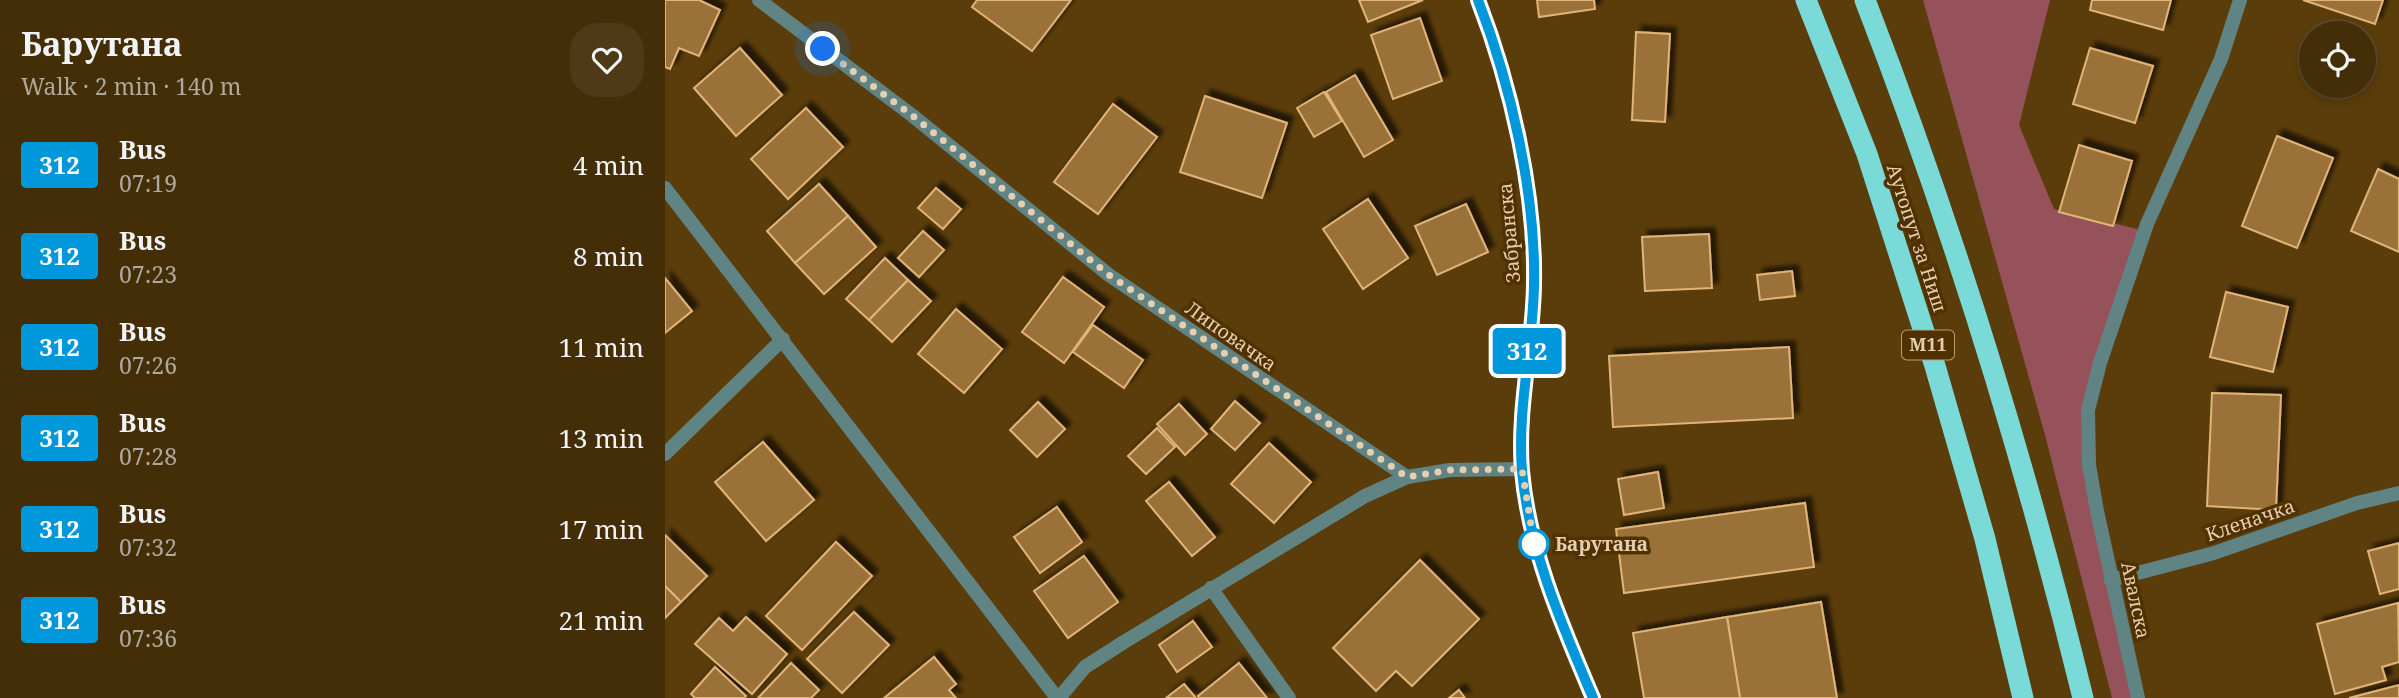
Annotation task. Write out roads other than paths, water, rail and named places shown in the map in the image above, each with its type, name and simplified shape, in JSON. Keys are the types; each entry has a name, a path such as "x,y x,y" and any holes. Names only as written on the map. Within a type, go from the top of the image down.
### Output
{"highway":[{"name":"Аутопут за Ниш","path":"1806,0 1867,154 1935,366 1985,540 2023,698"},
{"name":"Аутопут за Ниш","path":"1865,0 1908,111 1957,254 2015,446 2083,698"}],"street":[{"name":"Липовачка","path":"758,0 913,116 1109,275 1407,477"},
{"name":"Забранска","path":"1478,0 1504,79 1528,200 1534,284 1524,383 1522,469"},
{"name":"Авалска","path":"2138,698 2111,580 2089,465 2088,410 2100,363 2147,224 2216,72 2240,0"},
{"path":"665,188 1058,698 1085,667 1365,496 1407,477 1450,470 1522,469 1532,539 1593,698"},
{"path":"665,454 783,339"},
{"name":"Кленачка","path":"2111,580 2214,553 2357,503 2399,493"},
{"path":"1211,588 1289,698"}],"place":[{"name":"Барутана","path":"1534,544"}]}
